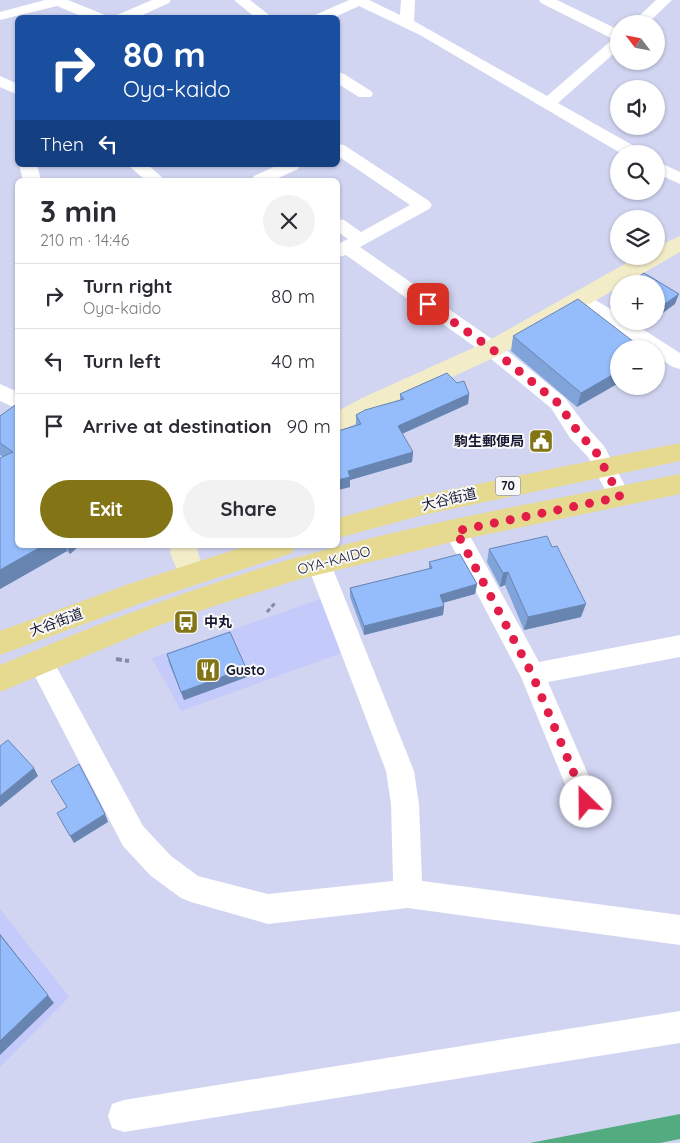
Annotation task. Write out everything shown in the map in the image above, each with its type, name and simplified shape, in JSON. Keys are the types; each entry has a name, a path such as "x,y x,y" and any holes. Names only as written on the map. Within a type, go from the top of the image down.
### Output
{"main road":[{"name":"大谷街道","path":"340,527 423,505 680,452"},
{"name":"OYA-KAIDO","path":"0,679 40,661 184,605 244,585 319,564 456,531 680,484"},
{"name":"大谷街道","path":"0,643 192,574 273,548"}],"street":[{"path":"129,15 164,0"},
{"path":"242,0 262,15"},
{"path":"407,24 408,0"},
{"path":"546,0 610,32"},
{"path":"648,15 665,0"},
{"path":"0,16 58,1 93,15"},
{"path":"327,15 358,1 407,24 619,145"},
{"path":"548,104 610,49"},
{"path":"340,78 365,94"},
{"path":"0,81 15,88"},
{"path":"340,150 424,205 348,246"},
{"path":"140,167 153,178"},
{"path":"269,178 288,167"},
{"path":"665,171 680,179"},
{"path":"340,228 348,246 492,349 558,403 578,432 596,452 620,497"},
{"path":"665,251 680,243"},
{"path":"340,421 371,404 492,349 640,265"},
{"path":"580,298 680,362"},
{"path":"0,391 15,400"},
{"path":"456,531 532,674 586,802"},
{"path":"184,548 192,574"},
{"path":"319,564 400,771 404,804 408,894"},
{"path":"532,674 680,646"},
{"path":"40,661 133,836 161,866 190,888 268,909 408,894 680,930"},
{"path":"124,1116 680,1027"}],"shaded area":[{"path":"326,597 347,651 181,711 152,658"},
{"path":"0,909 69,997 0,1067"},
{"path":"680,1114 680,1139 660,1143 530,1143"}],"building":[{"path":"665,286 679,294 665,304"},
{"path":"578,299 610,324 610,330 618,330 631,340 610,340 610,376 581,393 513,336"},
{"path":"447,373 457,383 464,381 469,394 398,426 413,452 348,471 350,477 340,480 340,430 361,424 356,415 365,410 404,399 400,394"},
{"path":"15,405 15,548 39,548 0,570 0,458 13,452 0,443 0,416"},
{"path":"547,536 552,547 557,546 586,604 528,617 508,572 503,573 489,549"},
{"path":"460,554 477,584 440,595 444,606 364,626 350,588 432,568 429,562"},
{"name":"Gusto","path":"230,632 246,668 181,692 167,654"},
{"path":"8,740 34,768 0,796 0,746"},
{"path":"79,764 105,814 70,836 57,813 67,807 51,781"},
{"path":"0,935 48,995 0,1041"}],"place":[{"name":"駒生郵便局","path":"541,441"},
{"name":"中丸","path":"186,622"},
{"name":"Gusto","path":"208,670"}],"route":[{"path":"428,304 492,349 558,403 578,432 596,452 620,497 456,531 532,674 586,802"}]}
